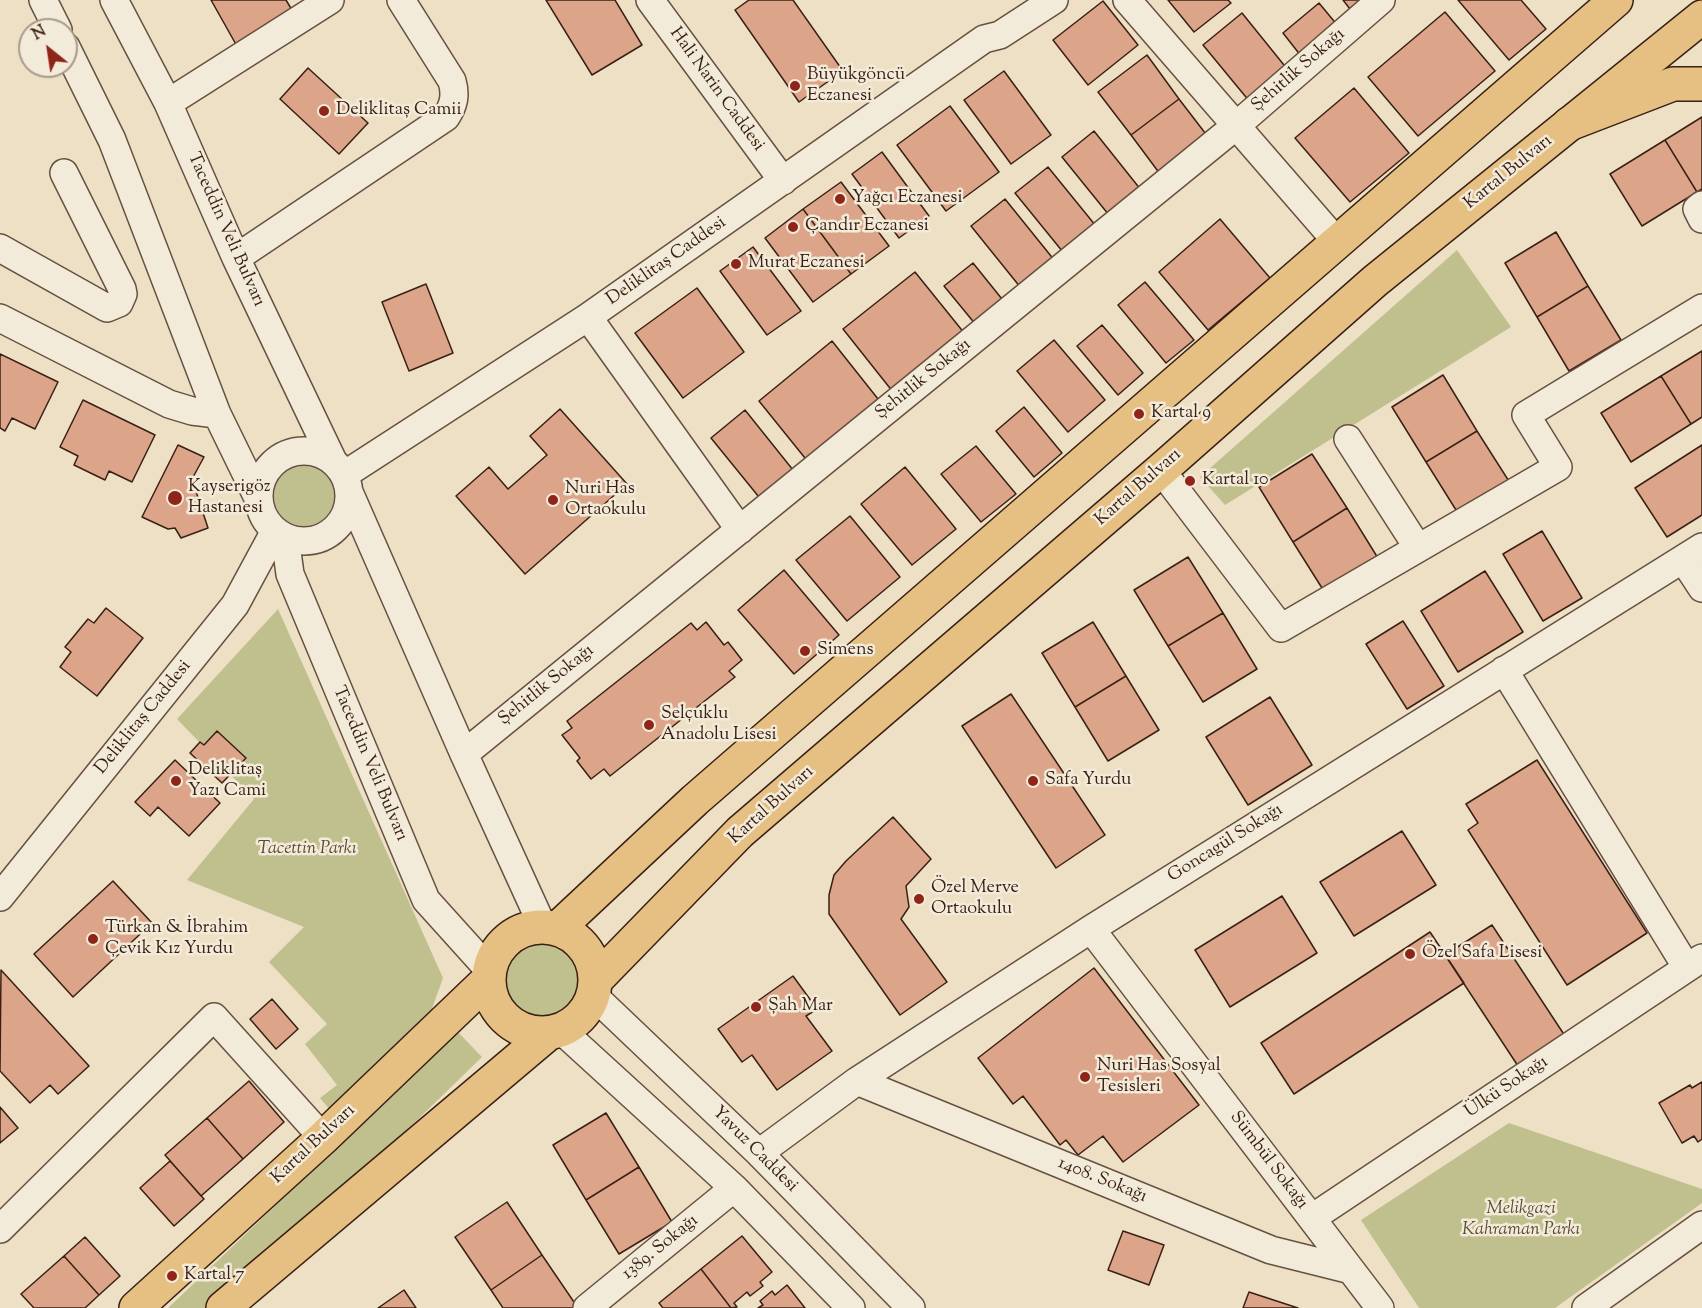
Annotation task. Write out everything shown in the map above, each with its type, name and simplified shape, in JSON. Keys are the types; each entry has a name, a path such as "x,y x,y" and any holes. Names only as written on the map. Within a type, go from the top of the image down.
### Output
{"main road":[{"path":"550,928 1616,0"},
{"path":"1694,0 1702,11"},
{"name":"Kartal Bulvarı","path":"594,988 740,832 1161,470 1375,281 1702,17"},
{"path":"1569,124 1673,84 1702,84"},
{"path":"223,1308 555,1031 579,1018 588,1008 594,988 594,968 585,949 570,935 550,928 523,931 505,942 496,953 489,975 490,993 503,1017 514,1026 527,1032 555,1031"},
{"name":"Kartal Bulvarı","path":"136,1308 322,1138 489,975"}],"street":[{"path":"43,0 52,18"},
{"name":"Taceddin Veli Bulvarı","path":"114,0 168,103 236,258 342,476 464,754 550,928"},
{"path":"168,103 330,0"},
{"path":"236,258 447,117 455,96 452,81 401,0"},
{"name":"Hali Narin Caddesi","path":"650,0 783,181"},
{"name":"Deliklitaş Caddesi","path":"984,39 990,25 1023,0"},
{"name":"Deliklitaş Caddesi","path":"342,476 588,317 984,39 1000,36 1054,0"},
{"path":"1127,0 1337,242"},
{"name":"Şehitlik Sokağı","path":"464,754 1237,125 1380,0"},
{"path":"78,71 112,140 217,414 259,500"},
{"path":"0,248 107,308 119,303 123,294 122,289 64,173"},
{"path":"1702,205 1696,209 1702,219"},
{"path":"1161,470 1281,628 1558,467 1526,415 1702,308"},
{"path":"588,317 740,530"},
{"path":"0,318 169,404 192,411 217,414"},
{"path":"1348,439 1418,548"},
{"path":"300,451 324,455 342,476 349,504 339,525 320,539 296,541 280,534 267,522 261,512 259,488 263,477 269,467 289,453 300,451"},
{"name":"Taceddin Veli Bulvarı","path":"280,534 290,574 426,900 489,975"},
{"name":"Deliklitaş Caddesi","path":"0,897 235,605 280,534"},
{"path":"1693,553 1702,588"},
{"name":"Goncagül Sokağı","path":"759,1154 857,1082 1091,929 1693,553"},
{"path":"1504,670 1695,963"},
{"name":"Sümbül Sokağı","path":"1091,929 1380,1308"},
{"name":"Ülkü Sokağı","path":"1312,1218 1695,963"},
{"name":"Yavuz Caddesi","path":"594,988 910,1308"},
{"path":"0,1229 214,1017 322,1138"},
{"path":"555,1031 735,1188 851,1308"},
{"name":"1408. Sokağı","path":"857,1082 1271,1250 1351,1270"},
{"name":"1389. Sokağı","path":"587,1308 735,1188"},
{"path":"1586,1308 1702,1225"}],"green space":[{"path":"1457,250 1511,327 1225,505 1200,477"},
{"path":"298,466 310,466 321,471 329,479 334,496 332,508 321,521 310,526 298,526 287,521 279,513 274,502 274,490 279,479 287,471"},
{"name":"Tacettin Parkı","path":"278,609 443,978 430,1014 336,1117 320,1098 337,1085 305,1044 327,1024 269,962 304,927 187,880 254,799 177,719"},
{"path":"542,944 563,950 573,960 579,981 573,1002 563,1012 542,1018 521,1012 511,1002 505,981 511,960 521,950"},
{"path":"458,1032 482,1057 308,1226 207,1308 168,1308"},
{"name":"Melikgazi Kahraman Parkı","path":"1509,1123 1702,1189 1702,1203 1555,1308 1419,1308 1361,1220"}],"building":[{"path":"211,0 286,0 295,15 238,48"},
{"path":"546,0 615,0 642,45 592,75"},
{"path":"749,0 793,0 843,71 799,102 735,10"},
{"path":"1168,0 1228,0 1231,3 1194,32"},
{"path":"1343,0 1362,0 1350,9"},
{"path":"1458,0 1521,0 1546,29 1509,60"},
{"path":"1103,1 1138,45 1088,85 1053,40"},
{"path":"1319,3 1338,26 1301,56 1283,33"},
{"path":"1445,12 1495,71 1418,136 1368,77"},
{"path":"1242,13 1288,70 1250,102 1203,45"},
{"path":"1147,55 1179,99 1131,135 1098,92"},
{"name":"Deliklitaş Camii","path":"308,68 368,123 339,154 280,99"},
{"path":"1004,71 1051,135 1011,164 964,100"},
{"path":"1354,88 1409,153 1350,202 1295,138"},
{"path":"1179,99 1212,142 1163,178 1131,135"},
{"path":"950,106 999,172 946,211 897,145"},
{"path":"1702,117 1702,189 1697,192 1665,140"},
{"path":"1094,131 1145,195 1113,220 1062,157"},
{"path":"1665,140 1697,192 1642,226 1610,174"},
{"path":"882,152 929,216 899,238 852,174"},
{"path":"1048,167 1100,231 1067,257 1015,193"},
{"path":"841,182 889,246 851,274 803,209"},
{"path":"1005,199 1059,266 1025,293 971,226"},
{"path":"803,209 851,274 813,302 765,238"},
{"path":"1220,219 1270,278 1208,330 1159,272"},
{"path":"1556,232 1588,286 1537,317 1505,263"},
{"path":"753,247 801,311 767,335 720,271"},
{"path":"973,263 1010,309 981,331 944,286"},
{"path":"915,272 965,334 893,392 843,329"},
{"path":"1145,282 1194,340 1166,363 1118,305"},
{"path":"426,284 453,353 409,371 382,302"},
{"path":"1588,286 1621,340 1569,371 1537,317"},
{"path":"697,288 744,352 683,398 635,333"},
{"path":"1102,325 1143,373 1118,395 1077,346"},
{"path":"1054,340 1105,400 1068,432 1017,371"},
{"path":"832,341 882,404 809,463 759,401"},
{"path":"1702,351 1702,417 1691,424 1661,376"},
{"path":"0,354 58,382 35,429 12,418 5,431 0,428"},
{"path":"1443,375 1477,431 1426,462 1392,407"},
{"path":"1661,376 1691,424 1631,462 1601,413"},
{"path":"83,400 155,435 132,482 109,471 105,480 74,465 78,456 60,447"},
{"path":"1024,407 1062,453 1034,477 996,431"},
{"path":"560,409 627,484 525,574 456,496 489,467 508,489 547,455 530,436"},
{"path":"745,410 797,475 763,502 711,438"},
{"path":"1477,431 1512,486 1461,518 1426,462"},
{"name":"Kayserigöz Hastanesi","path":"178,445 204,457 192,479 208,528 181,538 175,528 168,529 142,517"},
{"path":"1702,445 1702,515 1667,537 1635,488"},
{"path":"976,446 1016,494 981,522 941,474"},
{"path":"1312,454 1347,508 1293,542 1259,487"},
{"path":"905,467 956,529 912,565 861,504"},
{"path":"1347,508 1381,563 1327,596 1293,542"},
{"path":"850,516 900,577 847,621 796,560"},
{"path":"1542,531 1582,598 1543,621 1503,554"},
{"path":"1188,557 1223,613 1168,646 1134,590"},
{"path":"784,570 839,635 794,674 738,610"},
{"path":"1485,571 1523,632 1458,672 1421,611"},
{"path":"106,608 143,638 97,696 60,667 71,652 65,647 88,619 94,623"},
{"path":"1223,613 1257,669 1203,702 1168,646"},
{"path":"1403,621 1444,686 1407,709 1366,644"},
{"path":"706,622 724,645 728,642 742,660 729,671 735,677 610,776 604,769 591,779 577,761 580,758 562,735 572,728 567,721 691,623 697,630"},
{"path":"1093,622 1126,676 1075,707 1042,653"},
{"path":"1126,676 1159,730 1108,761 1075,707"},
{"name":"Safa Yurdu","path":"1011,694 1105,835 1056,868 962,726"},
{"path":"1270,697 1312,765 1248,805 1206,737"},
{"path":"217,731 246,758 222,783 190,753 200,742 204,745"},
{"name":"Deliklitaş Yazı Cami","path":"175,760 220,803 189,836 158,807 150,816 135,802"},
{"path":"1537,760 1647,933 1567,985 1468,830 1478,823 1466,804"},
{"path":"893,817 931,859 906,886 909,907 901,919 947,982 900,1015 829,914 829,895 834,875"},
{"path":"1402,831 1436,885 1354,936 1320,882"},
{"name":"Türkan & İbrahim Çevik Kız Yurdu","path":"113,881 152,923 73,997 34,954"},
{"path":"1282,896 1317,953 1230,1007 1195,950"},
{"path":"1492,925 1565,1036 1518,1066 1445,955"},
{"path":"1430,932 1464,983 1294,1094 1261,1043"},
{"name":"Nuri Has Sosyal Tesisleri","path":"1094,968 1199,1105 1123,1162 1103,1136 1078,1155 1066,1140 1060,1145 1023,1096 1013,1104 978,1058"},
{"path":"1,970 89,1066 58,1094 50,1085 30,1103 0,1071"},
{"path":"793,976 817,1009 806,1016 832,1051 777,1090 752,1055 742,1062 718,1029"},
{"path":"272,999 298,1029 276,1049 250,1019"},
{"path":"249,1081 284,1122 243,1159 207,1118"},
{"path":"1702,1082 1702,1139 1698,1142 1694,1136 1682,1143 1659,1103 1690,1085 1692,1088"},
{"path":"0,1107 18,1128 0,1143"},
{"path":"606,1113 639,1167 586,1200 553,1145"},
{"path":"207,1118 243,1159 201,1196 165,1155"},
{"path":"170,1161 204,1199 174,1226 140,1188"},
{"path":"639,1167 672,1222 619,1254 586,1200"},
{"path":"507,1202 542,1255 491,1290 455,1237"},
{"path":"1123,1231 1164,1245 1149,1285 1108,1270"},
{"path":"742,1236 772,1272 760,1282 763,1286 750,1296 747,1292 734,1303 737,1307 731,1308 701,1269"},
{"path":"85,1237 120,1276 99,1295 64,1256"},
{"path":"542,1255 578,1308 503,1308 491,1290"},
{"path":"64,1256 99,1295 85,1308 34,1308 21,1294"},
{"path":"701,1269 731,1308 663,1308 659,1303"},
{"path":"787,1285 805,1308 758,1308 763,1305 760,1301 772,1291 775,1295"},
{"path":"404,1290 416,1308 378,1308"},
{"path":"1249,1292 1298,1308 1243,1308"}],"place":[{"name":"Büyükgöncü Eczanesi","path":"795,86"},
{"name":"Deliklitaş Camii","path":"324,111"},
{"name":"Yağcı Eczanesi","path":"840,199"},
{"name":"Çandır Eczanesi","path":"793,227"},
{"name":"Murat Eczanesi","path":"736,264"},
{"name":"Kartal 9","path":"1139,414"},
{"name":"Kartal 10","path":"1190,481"},
{"name":"Kayserigöz Hastanesi","path":"175,498"},
{"name":"Nuri Has Ortaokulu","path":"553,500"},
{"name":"Simens","path":"805,651"},
{"name":"Selçuklu Anadolu Lisesi","path":"649,725"},
{"name":"Deliklitaş Yazı Cami","path":"176,781"},
{"name":"Safa Yurdu","path":"1033,781"},
{"name":"Özel Merve Ortaokulu","path":"919,899"},
{"name":"Türkan & İbrahim Çevik Kız Yurdu","path":"93,939"},
{"name":"Özel Safa Lisesi","path":"1410,954"},
{"name":"Şah Mar","path":"756,1007"},
{"name":"Nuri Has Sosyal Tesisleri","path":"1085,1077"},
{"name":"Kartal 7","path":"172,1276"}]}
